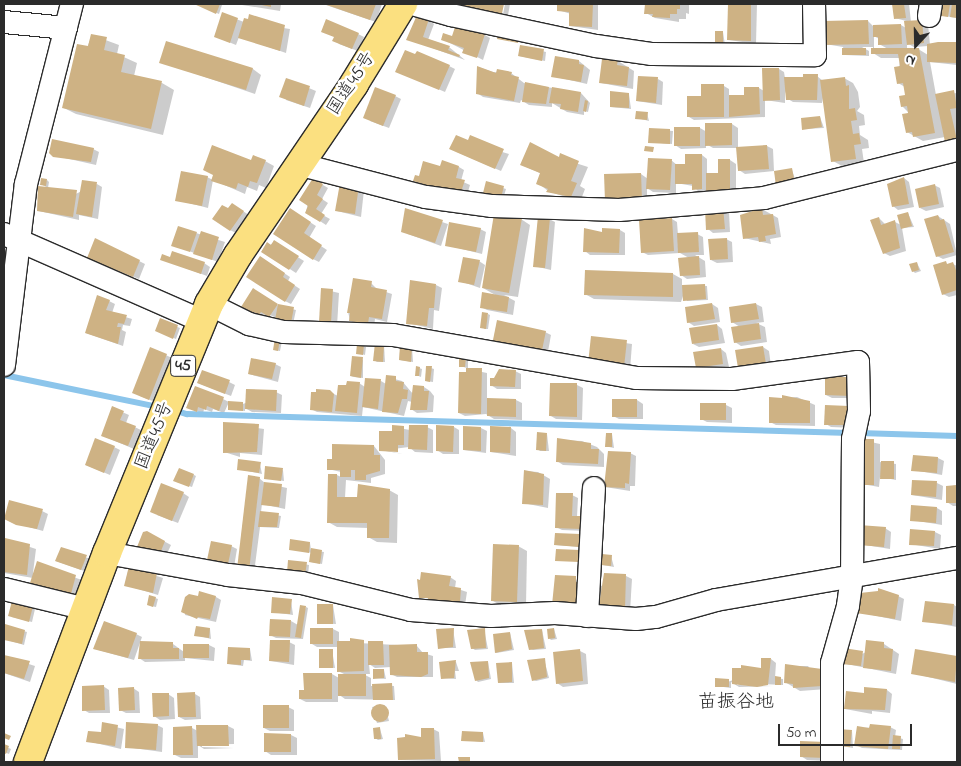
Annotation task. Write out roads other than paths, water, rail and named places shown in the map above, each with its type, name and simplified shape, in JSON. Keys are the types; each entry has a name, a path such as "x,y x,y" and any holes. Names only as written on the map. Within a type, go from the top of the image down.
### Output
{"highway":[{"name":"国道45号","path":"28,762 107,553 205,312 238,255 354,84 403,4"}],"street":[{"path":"4,365 12,238 72,4"},
{"path":"412,4 451,16 596,46 652,54 815,55 814,4"},
{"path":"4,22 66,28"},
{"path":"298,164 426,196 473,203 619,210 764,198 957,150"},
{"path":"12,238 205,312 284,332 393,335 637,378 732,379 858,362 859,411 853,439 852,577 848,606 832,663 832,762"},
{"path":"587,616 594,488"},
{"path":"107,553 228,575 302,583 411,610 491,616 555,613 587,616 656,617 716,600 957,558"},
{"path":"4,589 86,609"}],"waterway":[{"path":"4,375 159,407"},
{"path":"173,410 187,414 850,433"},
{"path":"859,433 957,436"}],"district":[{"name":"苗振谷地","path":"736,703"}]}
